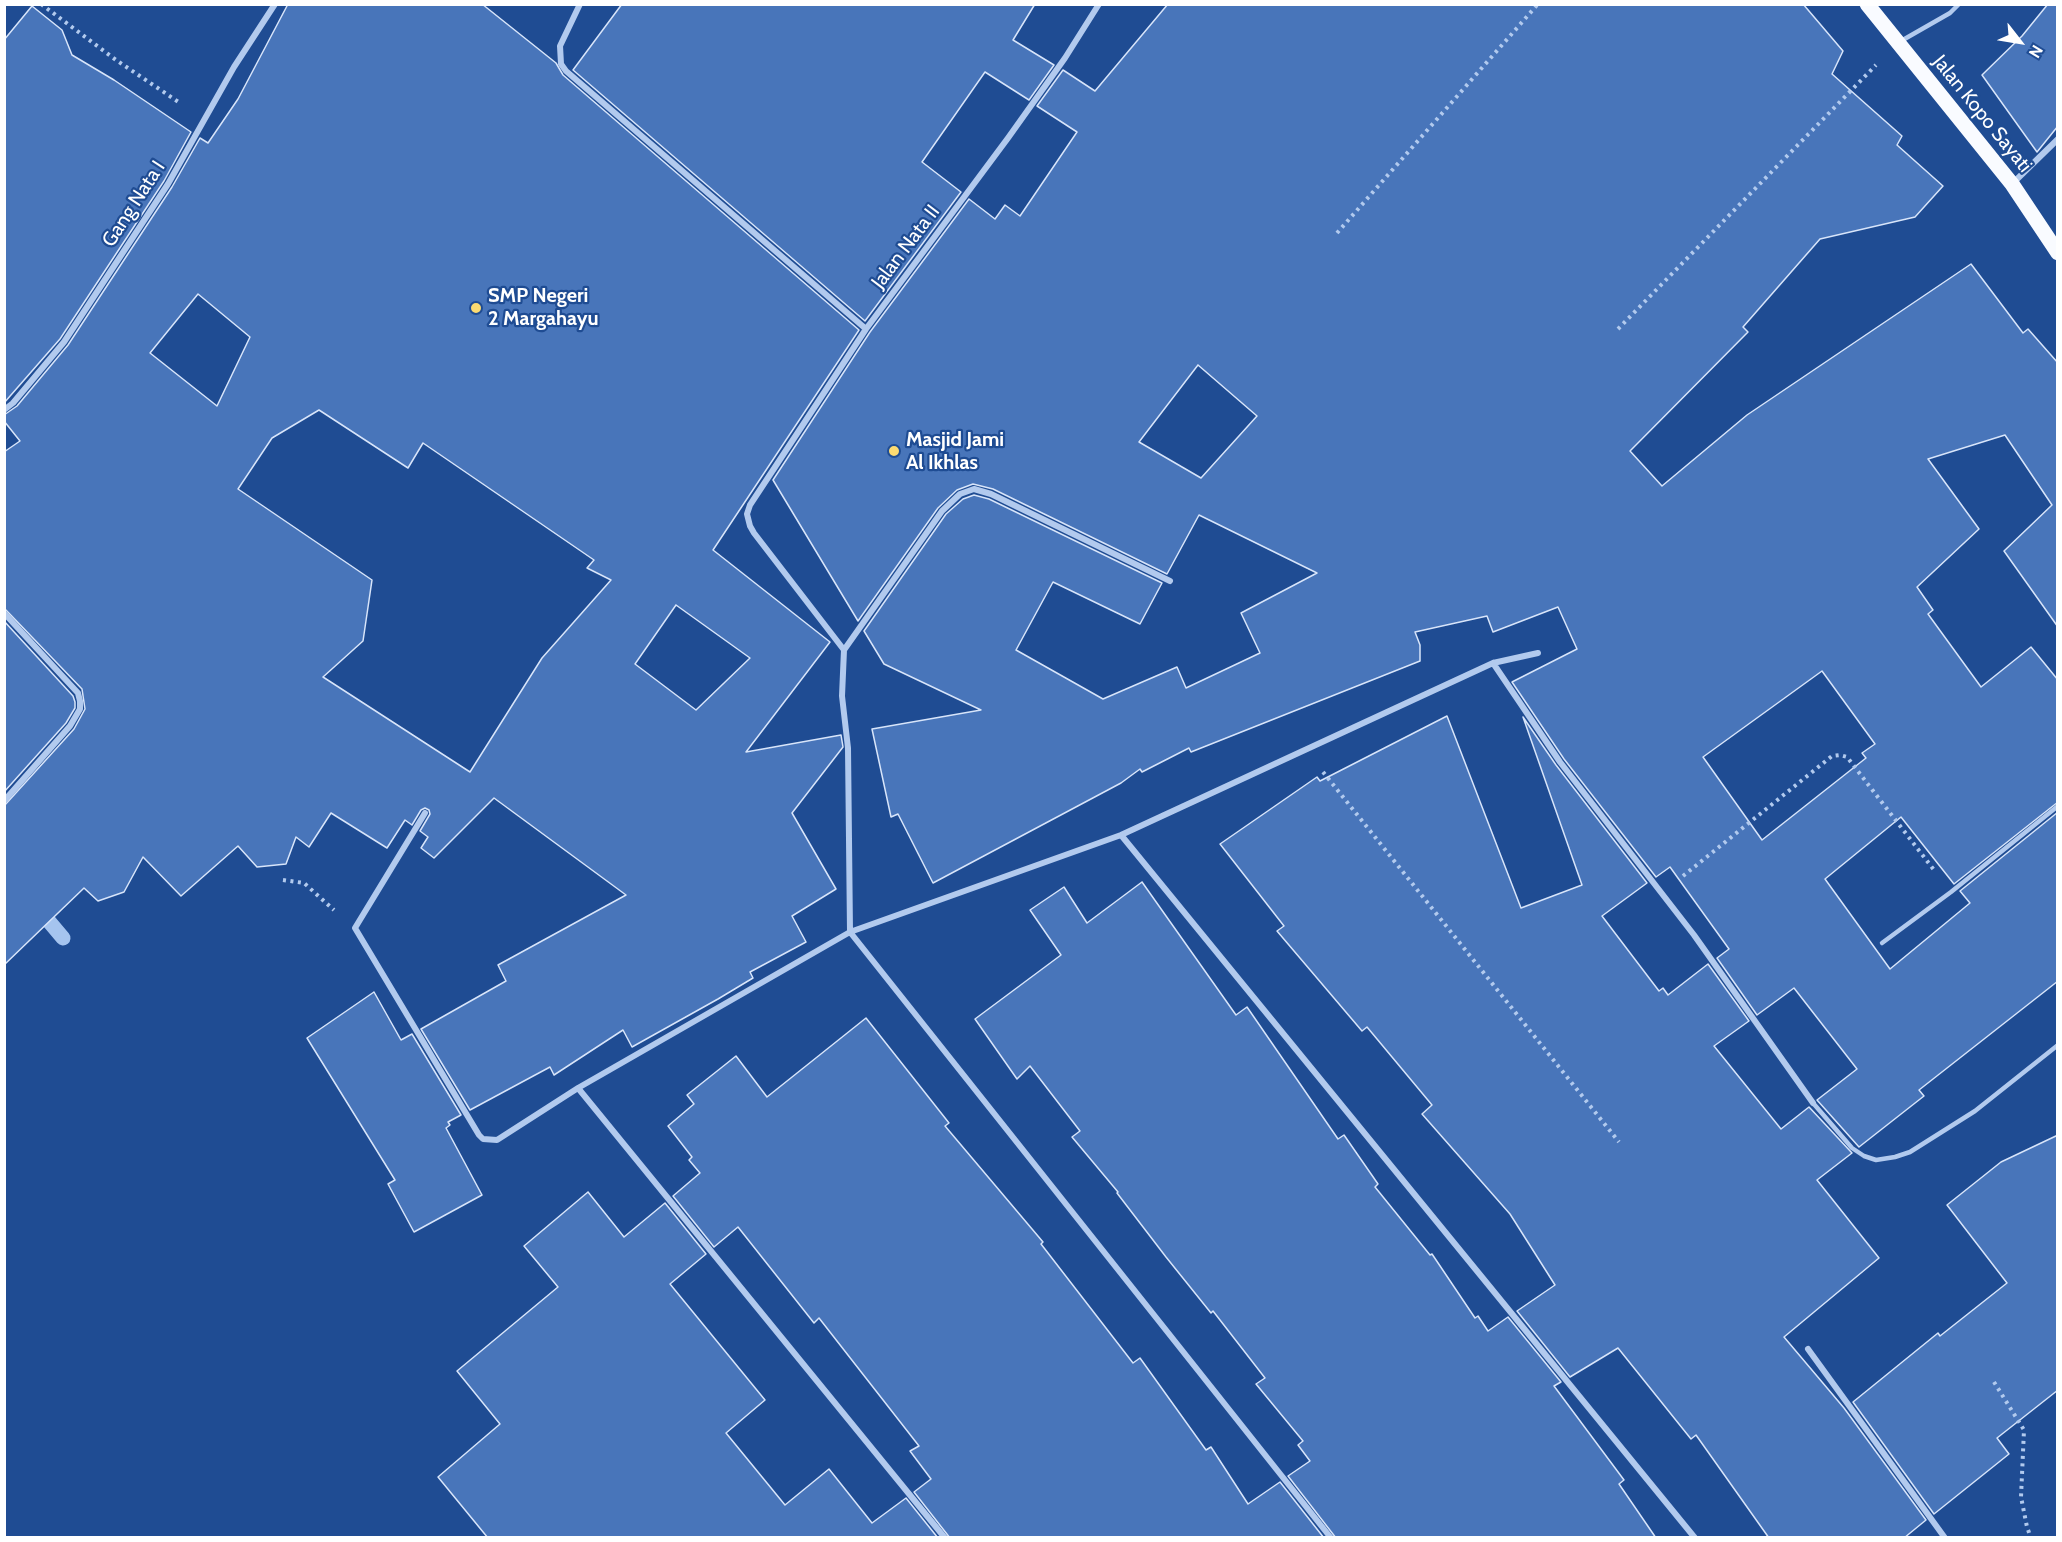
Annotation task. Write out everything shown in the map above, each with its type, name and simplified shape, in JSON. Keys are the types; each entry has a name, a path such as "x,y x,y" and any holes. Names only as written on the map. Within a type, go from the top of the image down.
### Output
{"main road":[{"name":"Jalan Kopo Sayati","path":"1868,4 2012,184 2058,253"}],"street":[{"name":"Gang Nata I","path":"4,410 13,403 64,342 168,184 234,67 275,4"},
{"path":"580,4 560,46 561,64 566,71 866,329"},
{"name":"Jalan Nata II","path":"843,650 754,533 747,514 750,505 866,329 1008,138 1099,4"},
{"path":"2012,184 2058,139"},
{"path":"1170,581 992,494 974,489 960,494 942,510 843,650 842,696 848,748 850,932 1331,1538"},
{"path":"4,613 78,693 80,709 70,726 4,801"},
{"path":"425,813 354,928 473,1125 483,1139 497,1140 578,1088 850,932 1121,835 1493,663 1538,653"},
{"path":"1493,663 1560,762 1694,935 1813,1103"},
{"path":"1121,835 1695,1538"},
{"path":"578,1088 945,1538"},
{"path":"1808,1349 1945,1538"}],"lane":[{"path":"1897,43 1950,13 1959,4"},
{"path":"1882,943 2058,806"},
{"path":"1813,1103 1852,1148 1864,1156 1876,1160 1894,1157 1910,1152 1975,1111 2058,1045"}],"path":[{"path":"41,4 116,60 204,119"},
{"path":"1337,233 1538,4"},
{"path":"1618,330 1897,43"},
{"path":"1306,751 1619,1142"},
{"path":"1661,893 1832,756 1840,755 1847,757 1950,892"},
{"path":"283,880 304,883 354,928"},
{"path":"1994,1382 2024,1430 2021,1497 2026,1527 2031,1538"}],"building":[{"path":"288,4 482,4 556,63 563,75 859,330 713,550 830,642 746,752 841,735 843,747 792,813 836,889 792,916 806,942 750,972 753,978 632,1047 623,1030 554,1075 550,1067 470,1110 421,1029 506,981 498,965 626,895 494,798 434,858 421,848 428,837 420,831 430,814 425,808 421,810 412,825 405,820 387,848 331,813 309,847 296,837 286,864 257,867 238,846 181,896 143,857 124,892 98,901 84,888 4,965 4,806 74,729 85,709 82,689 4,608 4,452 20,441 4,421 4,415 17,406 68,345 172,187 200,138 208,143 238,99","holes":["198,294 250,337 217,406 150,353","319,410 408,468 423,443 594,560 587,568 611,580 542,658 470,772 323,677 363,641 372,580 238,489 272,438","676,605 750,658 696,710 635,664"]},
{"path":"622,4 1035,4 1013,40 1054,65 1029,100 985,72 922,162 961,192 865,321 573,70"},
{"path":"1168,4 1803,4 1843,51 1832,74 1902,136 1897,145 1943,186 1915,217 1820,239 1743,327 1748,332 1630,451 1662,486 1747,415 1971,264 2023,333 2028,329 2058,363 2058,627 2004,551 2052,505 2005,435 1928,459 1979,529 1917,587 1933,610 1928,614 1981,687 2031,647 2058,680 2058,802 1954,884 1901,817 1825,879 1890,969 1970,903 1960,891 2058,812 2058,981 1919,1090 1924,1096 1859,1147 1817,1100 1857,1069 1794,988 1757,1015 1717,958 1729,949 1670,867 1656,877 1564,759 1512,682 1577,649 1558,607 1493,632 1487,616 1415,632 1420,645 1420,661 1191,752 1189,748 1142,772 1140,769 1121,783 933,883 898,814 891,817 872,729 981,710 884,664 864,631 946,514 963,499 974,495 989,499 1162,583 1140,624 1053,582 1016,650 1103,699 1177,667 1186,688 1260,653 1241,613 1317,573 1199,515 1167,574 993,489 973,484 957,490 938,508 858,621 773,480 870,332 969,199 995,219 1005,205 1020,216 1077,132 1037,106 1063,70 1095,91","holes":["1198,365 1257,416 1201,478 1139,442","1822,671 1875,744 1862,753 1866,758 1762,840 1703,757"]},
{"path":"2048,4 2058,4 2058,126 2037,152 1982,75 2022,36"},
{"path":"32,6 62,30 72,55 114,80 191,132 164,181 60,339 4,403 4,40"},
{"path":"4,621 73,696 75,708 66,723 4,792"},
{"path":"1447,716 1521,908 1582,885 1523,717 1556,765 1647,883 1602,916 1659,991 1663,988 1668,995 1708,964 1749,1021 1714,1046 1781,1129 1809,1107 1852,1153 1817,1180 1879,1258 1784,1337 1844,1408 1926,1520 1904,1538 1769,1538 1696,1435 1691,1439 1618,1348 1570,1377 1517,1311 1555,1285 1510,1214 1422,1114 1432,1105 1367,1027 1362,1031 1277,931 1284,926 1220,844 1317,777 1320,781"},
{"path":"1142,882 1236,1015 1247,1007 1338,1139 1344,1135 1378,1184 1375,1187 1430,1255 1432,1254 1475,1318 1478,1316 1488,1331 1508,1317 1561,1382 1554,1386 1624,1480 1619,1484 1656,1538 1336,1538 1288,1476 1310,1461 1298,1445 1303,1441 1256,1384 1265,1378 1072,1137 1080,1131 1030,1066 1017,1079 975,1019 1061,955 1030,910 1064,887 1087,923"},
{"path":"374,992 401,1040 412,1034 461,1115 448,1122 450,1125 446,1128 482,1195 414,1232 388,1184 395,1180 307,1038"},
{"path":"866,1018 949,1123 945,1126 1043,1242 1041,1244 1133,1363 1140,1358 1206,1450 1211,1447 1248,1504 1280,1482 1324,1538 950,1538 914,1492 931,1479 910,1451 919,1446 819,1318 814,1323 738,1227 714,1247 673,1196 700,1173 689,1160 692,1157 668,1126 694,1104 687,1095 736,1056 767,1097"},
{"path":"2058,1135 2058,1390 1997,1438 2009,1454 1934,1514 1853,1402 1938,1333 1940,1336 2007,1283 1947,1205 2001,1162"},
{"path":"588,1192 624,1237 665,1203 706,1254 670,1284 765,1400 726,1433 785,1505 829,1469 872,1523 906,1498 938,1538 488,1538 438,1477 500,1424 457,1371 558,1287 524,1246"}],"waterway":[{"path":"36,906 63,938"}],"place":[{"name":"SMP Negeri 2 Margahayu","path":"476,308"},
{"name":"Masjid Jami Al Ikhlas","path":"894,451"}]}
